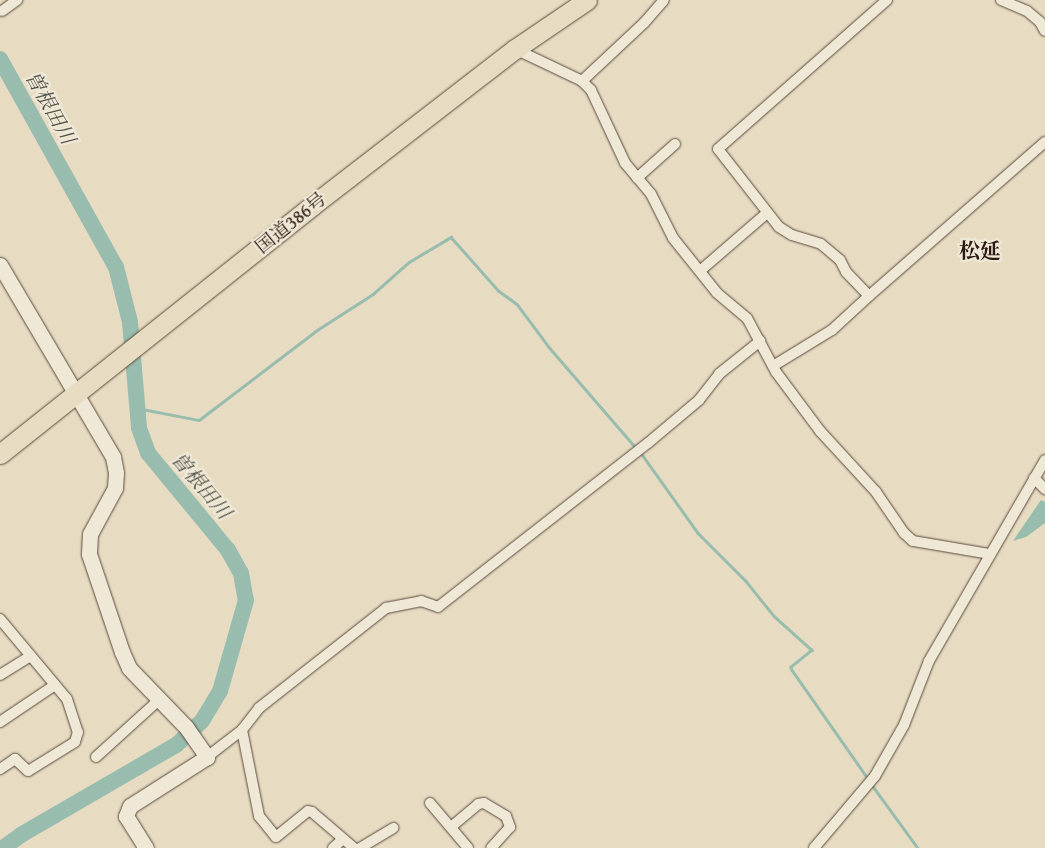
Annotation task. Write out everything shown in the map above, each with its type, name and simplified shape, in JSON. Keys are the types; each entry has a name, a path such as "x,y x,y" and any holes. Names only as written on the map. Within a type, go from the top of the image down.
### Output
{"highway":[{"name":"国道386号","path":"0,454 74,393 515,49 587,0"}],"street":[{"path":"2,11 17,0"},
{"path":"582,81 644,24 664,0"},
{"path":"869,296 846,272 840,260 821,244 792,235 779,227 718,149 887,0"},
{"path":"1001,0 1015,2 1027,11 1045,30"},
{"path":"515,49 582,81 604,113 625,163 662,213 673,238 701,270 717,293 747,318 773,366 820,431 864,477 909,537 914,541 990,554"},
{"path":"773,366 832,330 1045,142"},
{"path":"637,178 675,144"},
{"path":"701,270 767,214"},
{"path":"0,265 112,457 116,473 115,488 90,534 89,554 93,572 129,668 186,727 204,753"},
{"path":"146,848 126,816 130,806 204,753 242,730 259,708 386,608 421,601 438,607 648,443 699,400 719,374 760,341"},
{"path":"814,848 875,776 904,725 929,661 1045,460"},
{"path":"1034,478 1045,489"},
{"path":"0,619 55,685 70,707 78,732 75,742 28,772 15,759 0,769"},
{"path":"0,675 30,656"},
{"path":"0,722 55,685"},
{"path":"96,757 160,698"},
{"path":"242,730 259,816 276,837"},
{"path":"430,803 451,828 456,838 468,848"},
{"path":"451,828 478,804 484,803 506,816 510,827 491,848"},
{"path":"273,848 276,837 308,812 354,848"},
{"path":"360,848 393,828"},
{"path":"333,848 342,839"}],"shaded area":[{"path":"1041,500 1045,502 1045,523 1026,537 1013,541"}],"waterway":[{"name":"曽根田川","path":"0,59 116,267 130,322 139,428 148,453 228,550 241,573 246,600 220,691 202,721 176,745 21,835 3,848"},
{"path":"137,408 199,420 317,330 373,294 409,262 451,237 499,291 517,304 549,347 637,449"},
{"path":"641,453 698,533 746,581 774,616 812,650 791,667 792,670 869,780"},
{"path":"872,785 918,848"}],"district":[{"name":"松延","path":"980,251"}]}
